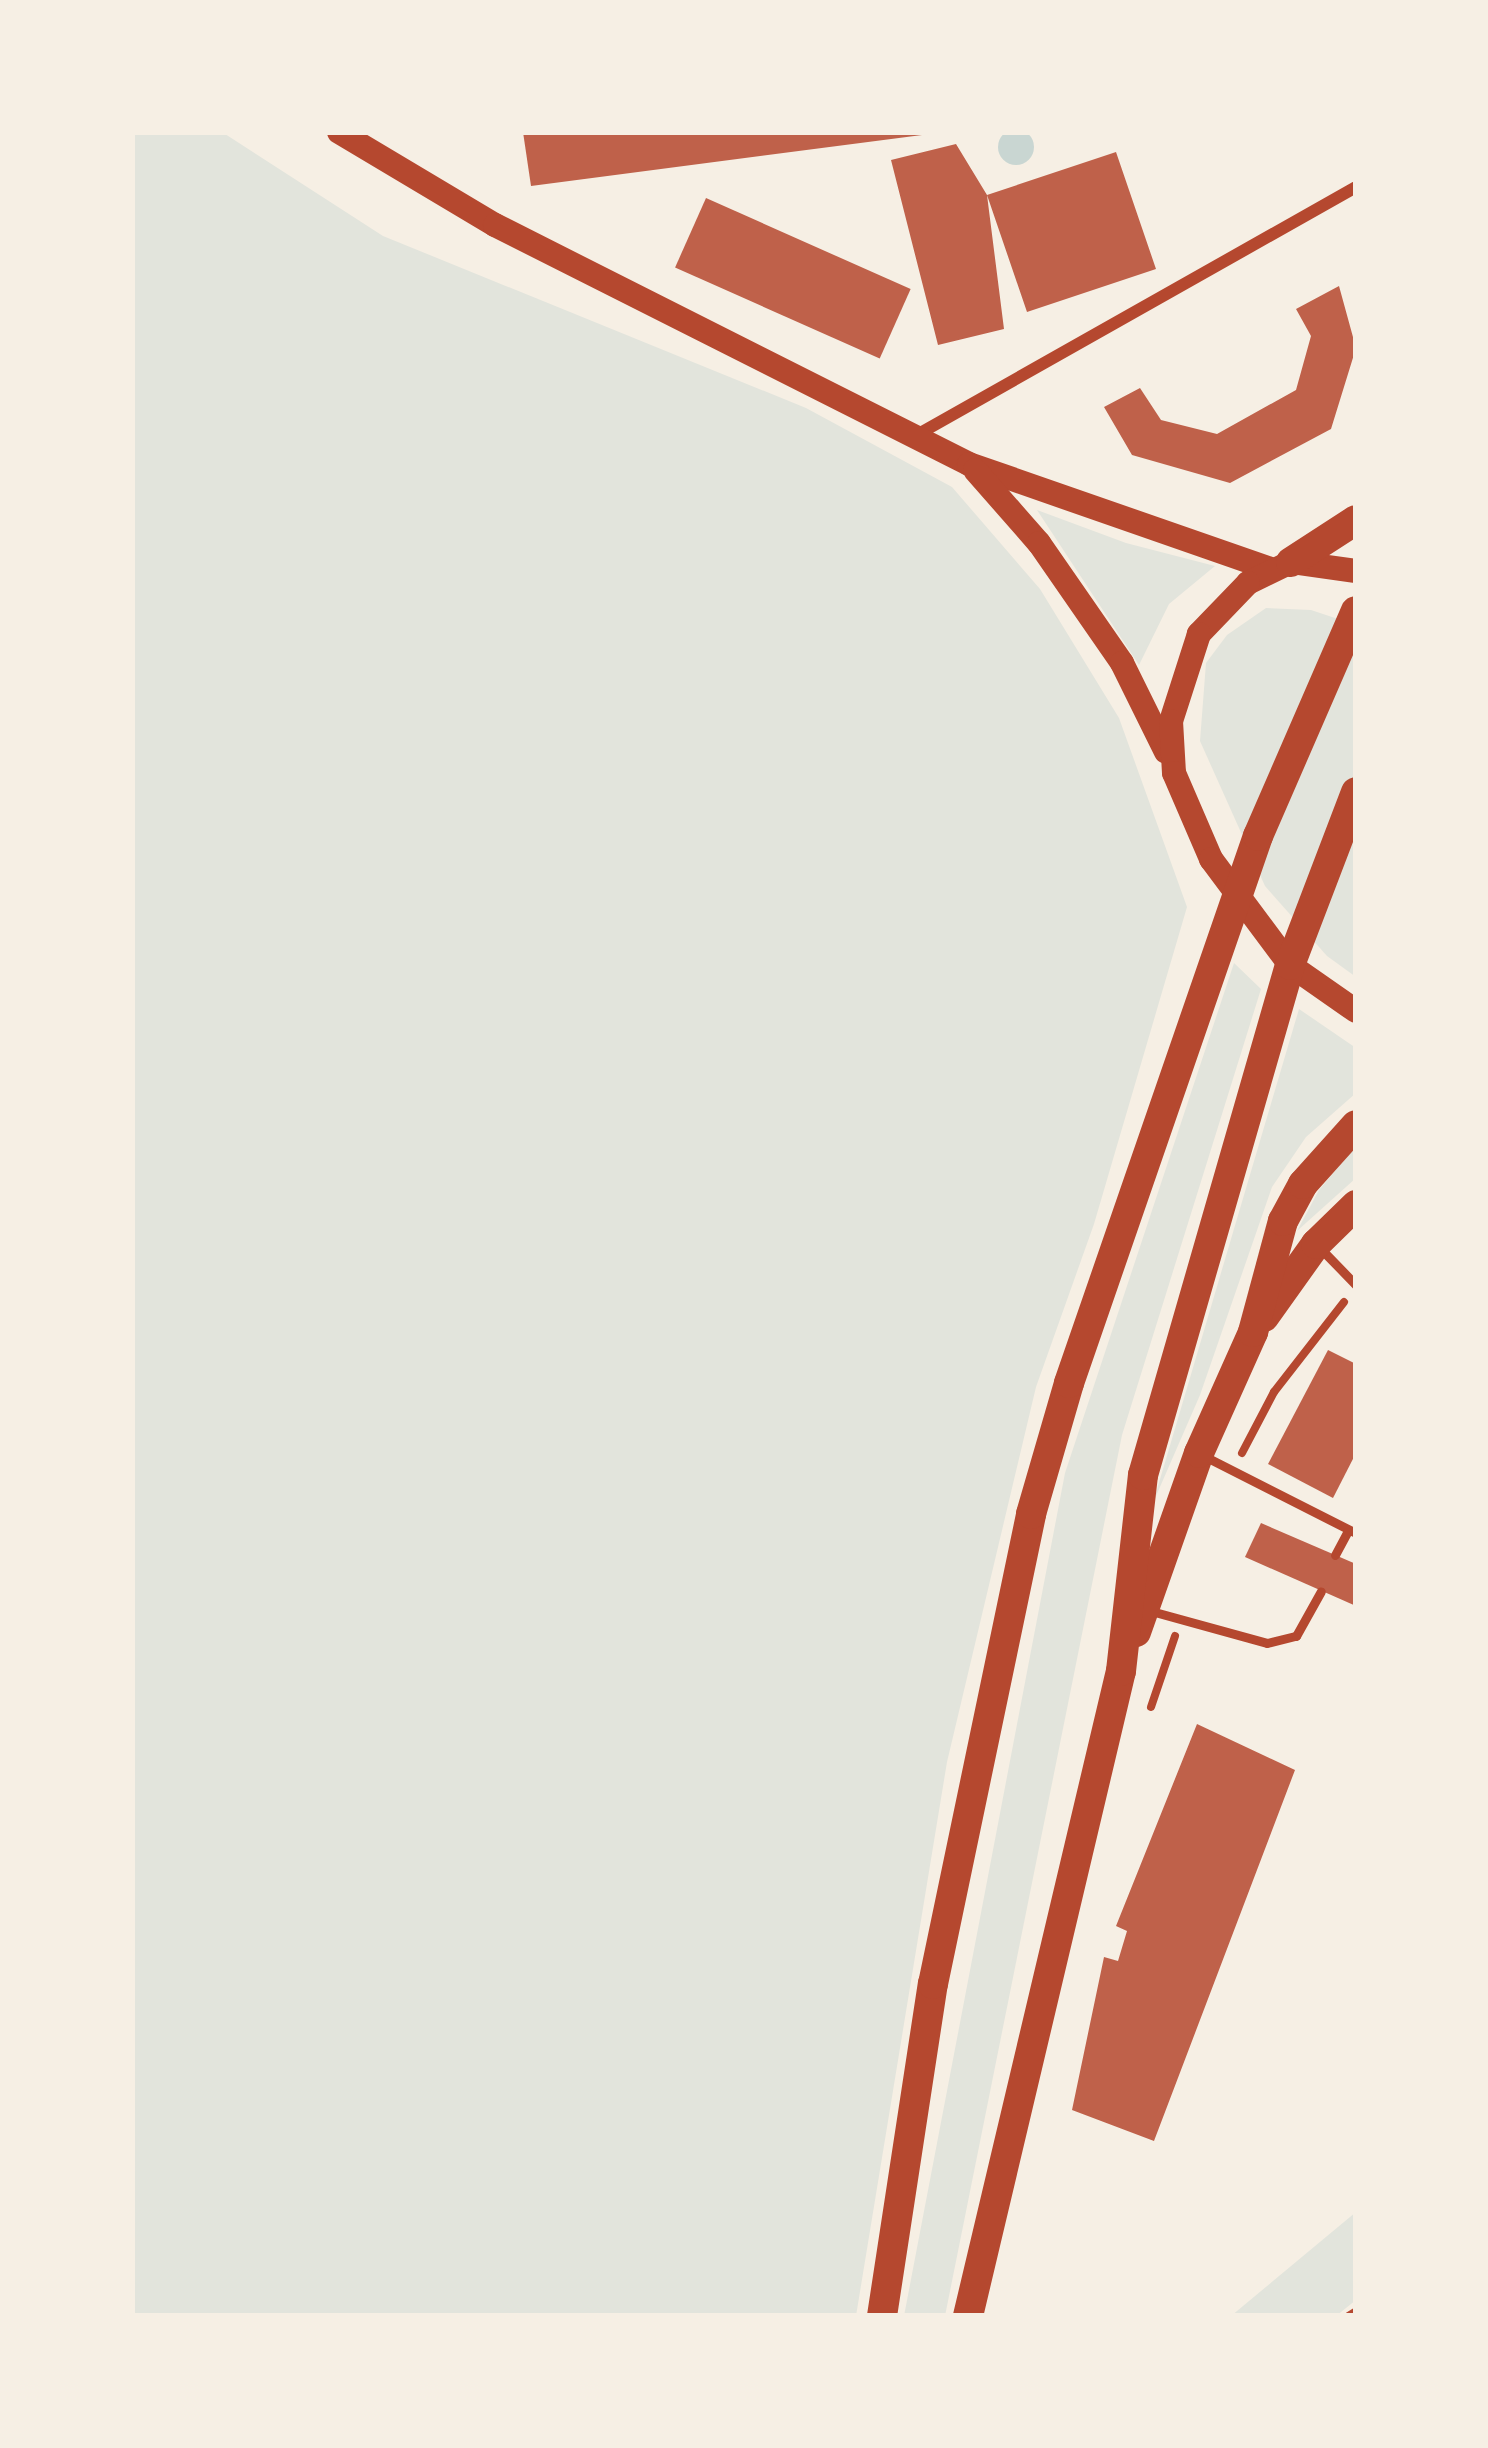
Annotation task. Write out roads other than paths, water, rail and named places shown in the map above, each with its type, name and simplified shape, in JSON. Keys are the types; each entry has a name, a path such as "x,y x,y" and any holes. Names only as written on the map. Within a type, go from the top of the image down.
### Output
{"main road":[{"path":"339,132 495,224 969,464 1280,565 1356,571"},
{"path":"969,464 1039,543 1122,663 1174,772 1191,821 1237,897 1290,964 1356,1011"},
{"path":"1174,772 1171,722 1184,661 1228,600 1356,520"},
{"path":"882,2316 933,1984 1031,1514 1237,897 1356,611"},
{"path":"968,2316 1120,1671 1143,1475 1290,964 1356,792"},
{"path":"1120,1671 1199,1453 1253,1332 1282,1221 1303,1184 1356,1125"},
{"path":"1253,1332 1316,1244 1356,1205"}],"street":[{"path":"915,436 1356,187"}],"lane":[{"path":"1316,1244 1356,1286"},
{"path":"1199,1453 1352,1533 1335,1555"},
{"path":"1145,1609 1268,1643 1296,1636 1321,1591"},
{"path":"1348,2316 1356,2311"}]}
